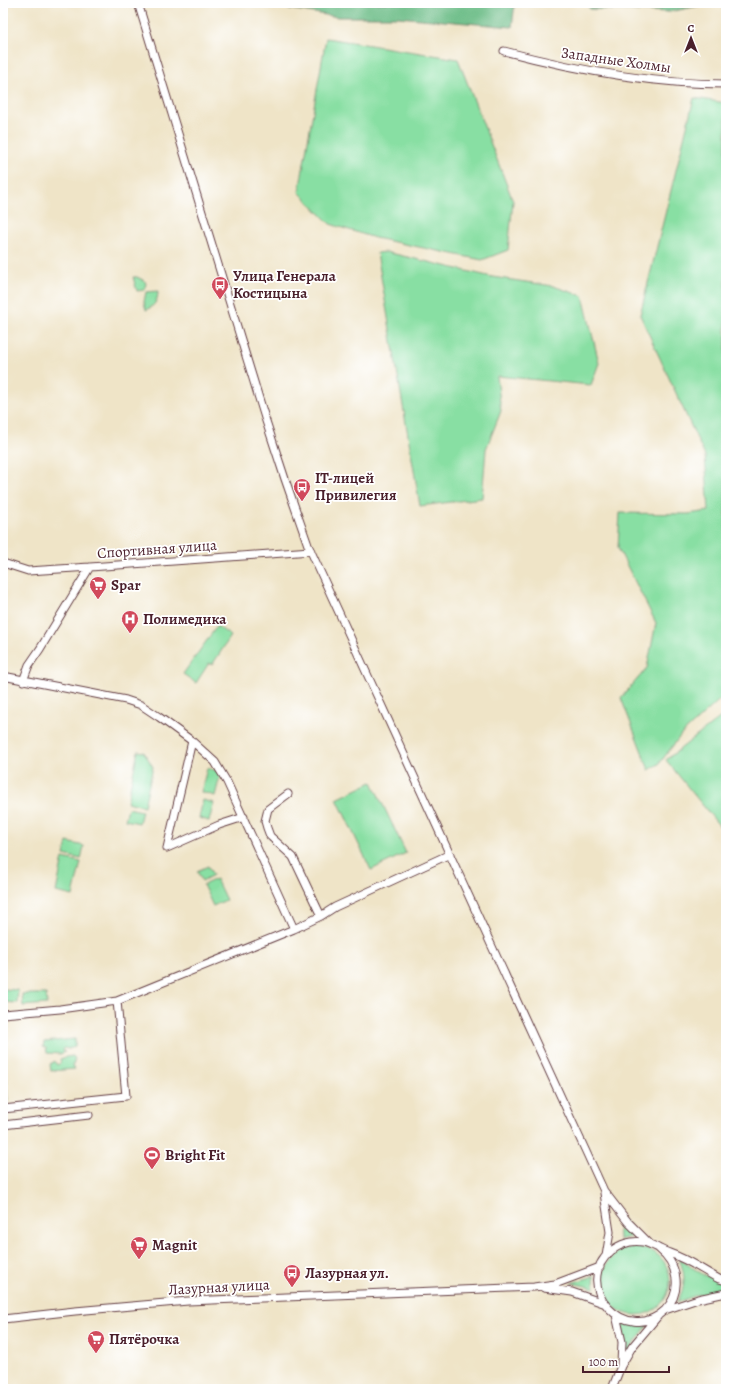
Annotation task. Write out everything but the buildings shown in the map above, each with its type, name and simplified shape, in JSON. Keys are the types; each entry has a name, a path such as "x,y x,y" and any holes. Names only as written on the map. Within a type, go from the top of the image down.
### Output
{"street":[{"path":"138,3 265,418 311,551 604,1191 628,1222 648,1243 679,1257 719,1279 726,1281"},
{"name":"Западные Холмы","path":"504,51 550,63 608,74 695,83 726,84"},
{"name":"Спортивная улица","path":"23,681 29,664 40,649 90,567 311,551"},
{"path":"3,564 28,570 90,567"},
{"path":"3,676 134,702 159,717 192,741 215,762 227,782 294,929"},
{"path":"192,741 168,848 219,825 244,817"},
{"path":"288,794 268,809 265,821 270,836 293,857 321,916"},
{"path":"3,1014 60,1009 117,1001 294,929 321,916 335,907 450,854"},
{"path":"3,1109 126,1096 117,1001"},
{"path":"3,1125 89,1115"},
{"path":"604,1191 610,1232 606,1256 598,1273 597,1285 598,1292 603,1303 616,1315 627,1320 639,1321 650,1319 662,1312 698,1299 726,1293"},
{"path":"606,1256 615,1248 625,1243 648,1243"},
{"path":"612,1389 621,1366 632,1347 673,1299 677,1280 672,1262 659,1249"},
{"path":"534,1287 555,1284 600,1267"},
{"path":"534,1287 572,1292 603,1303"},
{"name":"Лазурная улица","path":"3,1319 188,1301 534,1287"},
{"path":"616,1315 622,1342 621,1366"}],"green space":[{"path":"254,3 515,3 512,27 398,17 338,17"},
{"path":"585,3 699,3 699,6 669,12 590,9"},
{"path":"326,38 458,59 513,201 508,250 482,260 375,238 330,224 299,192"},
{"path":"694,98 726,103 726,694 681,735 659,764 649,770 621,698 647,668 656,623 618,548 620,513 688,514 709,511 705,456 640,315"},
{"path":"386,252 492,277 553,286 583,296 599,363 591,385 497,376 501,411 486,449 482,498 420,506 377,253"},
{"path":"133,277 137,277 145,281 146,284 144,290 137,291"},
{"path":"158,291 152,307 146,310 144,302 146,292"},
{"path":"217,626 231,636 212,665 209,663 196,683 183,674"},
{"path":"726,713 726,834 666,760"},
{"path":"138,751 144,752 153,767 144,806 127,802"},
{"path":"207,768 221,772 215,796 201,792"},
{"path":"372,782 406,853 371,870 337,799"},
{"path":"203,800 214,803 209,821 199,818"},
{"path":"128,808 142,811 139,823 125,820"},
{"path":"67,842 84,846 81,859 64,855"},
{"path":"63,858 81,862 73,896 56,892"},
{"path":"208,866 213,875 202,881 197,871"},
{"path":"216,879 226,900 213,906 203,885"},
{"path":"3,989 18,990 17,1003 3,1002"},
{"path":"22,994 46,994 47,1004 23,1006"},
{"path":"75,1039 75,1046 69,1049 64,1048 63,1051 65,1052 60,1054 47,1053 46,1048 43,1047 44,1042"},
{"path":"3,1054 8,1101 3,1101"},
{"path":"73,1056 75,1059 73,1066 75,1069 51,1071 50,1064 55,1061 57,1065 61,1063 60,1059"},
{"path":"615,1211 637,1235 619,1240 618,1220"},
{"path":"636,1247 649,1250 660,1257 667,1268 670,1281 667,1294 660,1305 649,1312 636,1315 623,1312 612,1305 605,1294 602,1281 605,1268 612,1257 623,1250"},
{"path":"679,1259 704,1275 726,1283 726,1290 697,1295 676,1303 682,1292 684,1281 683,1271"},
{"path":"594,1276 595,1288 571,1283"},
{"path":"620,1321 632,1324 649,1323 625,1356 625,1338"}],"place":[{"name":"Улица Генерала Костицына","path":"220,300"},
{"name":"IT-лицей Привилегия","path":"302,502"},
{"name":"Spar","path":"98,600"},
{"name":"Полимедика","path":"130,634"},
{"name":"Bright Fit","path":"152,1170"},
{"name":"Magnit","path":"139,1260"},
{"name":"Лазурная ул.","path":"292,1288"},
{"name":"Пятёрочка","path":"96,1354"}]}
